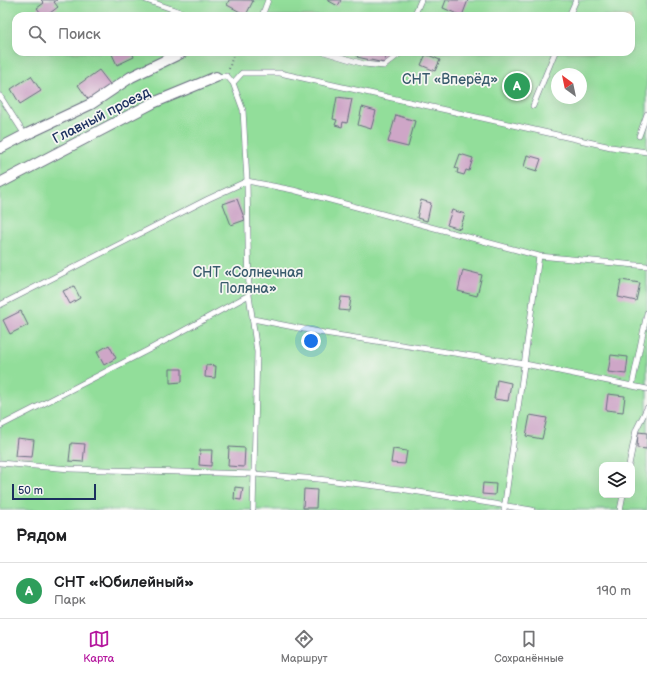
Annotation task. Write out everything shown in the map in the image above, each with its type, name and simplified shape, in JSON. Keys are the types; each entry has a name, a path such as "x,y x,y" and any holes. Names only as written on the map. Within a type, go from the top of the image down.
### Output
{"street":[{"path":"0,148 91,104 131,77 175,56"},
{"name":"Главный проезд","path":"0,183 153,103 216,77"}],"lane":[{"path":"146,0 180,12"},
{"path":"264,12 268,0"},
{"path":"416,12 421,0"},
{"path":"571,12 576,0"},
{"path":"337,56 364,64 384,66 397,56"},
{"path":"533,106 553,56"},
{"path":"233,84 242,73 280,73 604,145 647,152"},
{"path":"216,77 227,76 233,84 243,110 247,181 249,295 257,352 253,510"},
{"path":"0,96 25,135"},
{"path":"639,136 647,114"},
{"path":"0,305 208,199 247,181 293,190 539,256 647,266"},
{"path":"504,508 539,256"},
{"path":"0,426 148,350 249,295"},
{"path":"632,386 647,313"},
{"path":"253,319 324,333 525,364 647,389"},
{"path":"630,462 636,430 647,408"},
{"path":"0,463 70,468 254,474 318,479 393,488 504,508 532,510"},
{"path":"620,510 622,498"}],"path":[{"path":"227,76 233,56"}],"green space":[{"name":"СНТ «Солнечная Поляна»","path":"0,0 647,0 647,510 0,510"}],"building":[{"path":"41,0 57,0 54,2 58,7 51,12 40,12 37,8 44,3"},
{"path":"229,0 253,1 248,12 240,12 227,5"},
{"path":"327,0 341,0 338,6"},
{"path":"446,0 468,0 464,12 452,12 443,8"},
{"path":"113,56 134,56 134,57 117,65"},
{"path":"357,56 386,56 384,63"},
{"path":"425,56 431,56 440,60 435,71 421,65"},
{"path":"99,70 112,87 90,102 78,85"},
{"path":"31,76 41,91 20,104 11,89"},
{"path":"337,97 352,99 347,123 343,122 342,127 335,125 337,120 333,119"},
{"path":"362,107 376,111 371,129 358,125"},
{"path":"396,115 415,121 408,147 388,142"},
{"path":"460,154 473,158 469,171 466,170 464,175 457,173 458,169 455,168"},
{"path":"527,155 541,159 537,171 524,167"},
{"path":"237,199 245,220 231,225 223,204"},
{"path":"421,200 431,203 427,221 417,218"},
{"path":"452,210 465,214 460,229 447,225"},
{"path":"463,270 482,275 477,296 458,291"},
{"path":"621,280 640,283 636,301 618,297"},
{"path":"74,286 80,298 70,304 63,291"},
{"path":"341,297 351,298 349,311 339,310"},
{"path":"21,311 28,325 10,334 3,320"},
{"path":"109,345 116,358 104,365 97,352"},
{"path":"611,355 628,357 626,374 608,372"},
{"path":"206,365 216,366 215,378 205,377"},
{"path":"170,369 182,369 182,382 170,383"},
{"path":"497,380 511,383 508,401 494,399"},
{"path":"608,394 625,396 623,412 606,410"},
{"path":"530,415 547,418 542,439 526,436"},
{"path":"638,432 647,433 647,449 637,448"},
{"path":"17,438 34,440 32,457 15,456"},
{"path":"71,443 85,444 83,462 69,461"},
{"path":"229,447 245,448 244,467 228,466"},
{"path":"393,449 407,451 405,464 391,463"},
{"path":"200,450 212,450 211,466 199,465"},
{"path":"483,483 496,484 495,495 482,494"},
{"path":"235,487 243,488 241,500 234,499"},
{"path":"304,489 317,490 316,508 303,508"}],"place":[{"name":"СНТ «Юбилейный»","path":"517,86"}],"park label":[{"name":"СНТ «Вперёд»","path":"450,79"}]}
